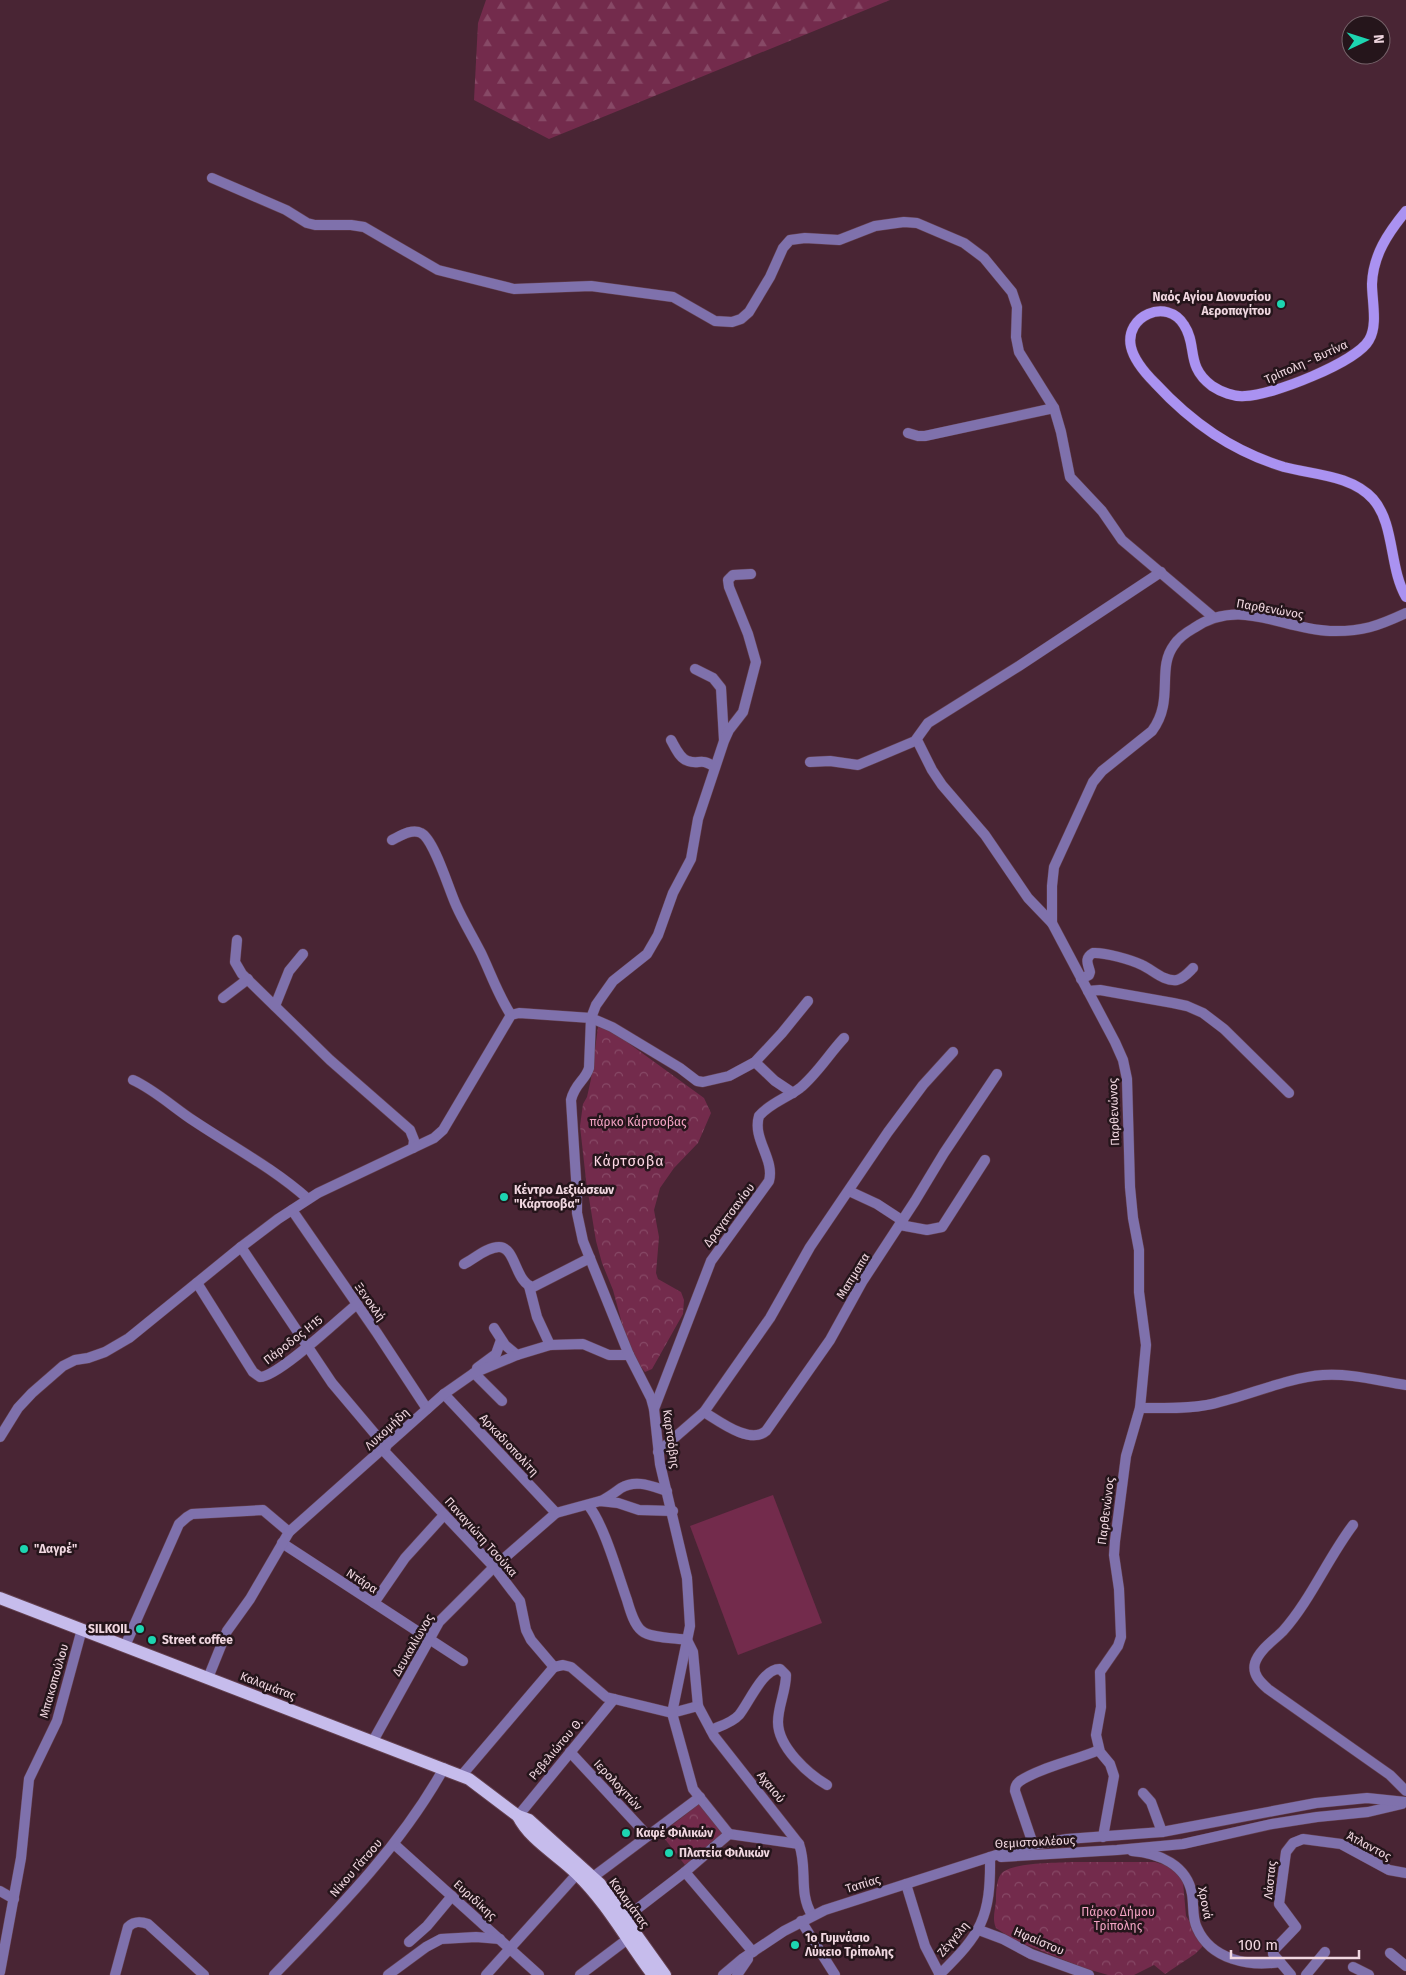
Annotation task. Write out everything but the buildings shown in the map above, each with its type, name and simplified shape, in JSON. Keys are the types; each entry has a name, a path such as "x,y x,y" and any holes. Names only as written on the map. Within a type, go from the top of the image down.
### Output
{"main road":[{"name":"Τρίπολη - Βυτίνα","path":"1406,211 1386,237 1376,262 1372,285 1373,330 1370,339 1359,352 1344,361 1272,392 1243,396 1220,390 1203,378 1193,359 1187,329 1172,314 1155,311 1143,316 1134,325 1130,342 1133,354 1154,382 1203,428 1253,456 1285,467 1352,484 1373,499 1384,520 1396,572 1406,597"},
{"name":"Καλαμάτας","path":"0,1598 462,1775 518,1816 529,1820 593,1878 624,1919 631,1937 653,1975"},
{"name":"Καλαμάτας","path":"518,1816 523,1827 577,1874 666,1975"}],"street":[{"path":"212,178 286,210 307,223 315,225 351,224 364,227 430,266 448,274 514,289 591,286 673,297 715,321 723,322 741,319 749,312 770,277 783,248 790,240 805,238 840,240 875,226 890,223 917,223 952,237 976,250 1008,285 1012,292 1017,307 1016,344 1019,352 1054,408 1062,432 1070,477 1102,511 1122,540 1214,617"},
{"path":"908,433 925,436 1054,408"},
{"path":"810,762 830,761 858,765 917,740 928,723 1019,666 1161,572"},
{"path":"591,1018 596,1005 607,989 628,968 647,954 658,935 673,893 691,859 698,819 715,767 729,730 743,712 756,662 755,652 729,587 728,580 733,575 751,574"},
{"name":"Παρθενώνος","path":"1103,1837 1114,1776 1110,1764 1099,1750 1096,1735 1101,1707 1100,1672 1118,1646 1121,1637 1119,1589 1114,1556 1115,1541 1126,1456 1140,1408 1146,1342 1138,1292 1139,1250 1130,1187 1127,1079 1118,1049 1052,923 1054,867 1087,791 1102,770 1152,731 1159,722 1164,707 1166,666 1169,652 1185,634 1214,617 1239,614 1314,629 1353,630 1373,627 1406,613"},
{"path":"695,669 713,678 721,688 724,741"},
{"path":"671,740 684,759 691,762 703,760 715,767"},
{"path":"917,740 942,785 985,835 1028,898 1052,923"},
{"path":"392,840 414,832 419,832 427,838 436,855 456,906 482,955 495,987 511,1015"},
{"path":"237,940 236,962 242,974 330,1060 410,1130 414,1140 413,1148"},
{"path":"1081,979 1090,972 1087,959 1093,952 1108,954 1142,965 1163,977 1174,980 1182,978 1193,968"},
{"path":"275,1006 289,970 303,954"},
{"path":"223,998 248,980"},
{"path":"1088,991 1100,990 1173,1003 1187,1006 1203,1013 1224,1029 1289,1093"},
{"path":"0,1437 18,1408 63,1366 75,1360 105,1352 129,1338 241,1247 308,1199 434,1138 444,1130 511,1015 519,1013 591,1018 612,1027 680,1068 697,1081 710,1081 729,1076 755,1062 808,1001"},
{"name":"Καρτσόβης","path":"591,1018 589,1068 586,1075 576,1086 571,1100 577,1194 576,1213 583,1241 629,1355 651,1398 654,1409 658,1452 687,1578 690,1622 672,1712 693,1789 729,1834"},
{"name":"Δραγατσανίου","path":"654,1409 711,1261 770,1181 771,1166 759,1133 757,1124 759,1116 770,1106 793,1093 816,1072 844,1038"},
{"path":"658,1452 704,1412 770,1318 810,1247 888,1132 923,1085 953,1052"},
{"path":"755,1062 774,1081 793,1093"},
{"name":"Μαπμαπα","path":"704,1412 740,1433 755,1436 763,1434 830,1340 862,1282 997,1074"},
{"path":"133,1080 143,1084 172,1107 249,1154 308,1199"},
{"path":"849,1191 877,1204 902,1223 927,1230 942,1227 985,1160"},
{"name":"Ξενοκλή","path":"292,1210 426,1409"},
{"name":"Παναγιώτη Τσούκα","path":"241,1247 332,1383 384,1449 494,1567 520,1601 526,1630 531,1640 554,1667"},
{"path":"464,1264 488,1250 503,1248 510,1255 524,1283 528,1286 537,1317 550,1345"},
{"path":"528,1286 533,1287 540,1284 590,1258"},
{"name":"Πάροδος Η15","path":"197,1283 257,1376 265,1377 270,1374 308,1346 356,1304"},
{"path":"494,1328 511,1352 517,1355"},
{"path":"474,1373 477,1367 496,1354 501,1340"},
{"path":"474,1373 517,1355 550,1345 583,1344 610,1354 629,1355"},
{"path":"474,1373 502,1401"},
{"name":"Λυκομήδη","path":"208,1678 228,1631 254,1592 289,1532 307,1514 384,1449 426,1409 474,1373"},
{"path":"1140,1408 1191,1407 1210,1404 1296,1380 1324,1375 1340,1375 1406,1385"},
{"name":"Αρκαδιοπολίτη","path":"444,1394 556,1513"},
{"path":"556,1513 600,1501 631,1484 643,1483 667,1491"},
{"path":"600,1501 618,1503 639,1510 673,1511"},
{"path":"462,1775 554,1667 565,1665 570,1667 606,1696 614,1699 672,1712 698,1706 693,1652 686,1640 648,1635 640,1630 630,1610 600,1527 593,1511 588,1505"},
{"path":"125,1646 179,1524 187,1516 202,1513 263,1510 289,1532"},
{"name":"Δευκαλίωνος","path":"373,1741 439,1622 494,1567 556,1513"},
{"path":"374,1603 405,1558 444,1515"},
{"path":"1353,1525 1338,1544 1287,1626 1256,1661 1254,1669 1259,1681 1268,1689 1390,1776 1406,1791"},
{"name":"Ντάρα","path":"282,1543 463,1661"},
{"name":"Μπακοπούλου","path":"0,1972 23,1844 29,1779 57,1721 82,1630"},
{"path":"711,1730 738,1716 767,1673 776,1668 780,1669 786,1675 786,1682 778,1721 780,1736 788,1749 813,1777 827,1785"},
{"name":"Ρεβελιώτου Θ.","path":"518,1816 614,1699"},
{"name":"Αχαιού","path":"698,1706 711,1730 799,1844 803,1854 805,1902 812,1915"},
{"path":"1033,1844 1015,1787 1019,1782 1030,1776 1099,1750"},
{"name":"Ιερολοχιτών","path":"570,1752 648,1836"},
{"name":"Νίκου Γάτσου","path":"274,1975 366,1879 430,1794 444,1768"},
{"path":"1144,1793 1151,1802 1162,1832"},
{"path":"593,1878 700,1797"},
{"name":"Θεμιστοκλέους","path":"990,1857 1033,1844 1067,1839 1162,1832 1316,1803 1367,1798 1406,1802"},
{"name":"Θεμιστοκλέους","path":"990,1857 1117,1850 1183,1844 1272,1824 1368,1812 1406,1802"},
{"path":"624,1919 685,1872 729,1834 799,1844"},
{"name":"Άτλαντος","path":"1291,1844 1304,1839 1347,1846 1389,1870 1406,1874"},
{"name":"Ευριδίκης","path":"394,1844 539,1975"},
{"name":"Λάστας","path":"1280,1962 1273,1954 1273,1951 1296,1928 1279,1904 1284,1863 1291,1844"},
{"name":"Χρονά","path":"1117,1850 1157,1856 1174,1864 1181,1871 1191,1889 1195,1922 1198,1930 1208,1944 1216,1950 1225,1956 1247,1963 1269,1964 1280,1962"},
{"name":"Ταπίας","path":"723,1975 753,1952 812,1915 856,1899 990,1857"},
{"name":"Ζέγγελη","path":"940,1975 979,1930 988,1898 990,1857"},
{"path":"685,1872 753,1952"},
{"path":"486,1975 577,1874"},
{"path":"906,1884 925,1946 940,1975"},
{"path":"0,1891 14,1899"},
{"path":"409,1942 427,1926 452,1896"},
{"path":"800,1921 834,1975"},
{"path":"115,1975 128,1927 142,1922 148,1924 204,1975"},
{"name":"Ηφαίστου","path":"979,1930 1031,1954 1089,1975"},
{"path":"388,1975 435,1941 451,1937 500,1939"},
{"path":"580,1975 631,1937"},
{"name":"Ταπίας","path":"737,1975 753,1952"},
{"path":"1306,1975 1325,1952"},
{"path":"1390,1953 1406,1966"},
{"path":"1280,1962 1291,1975"},
{"path":"1353,1967 1369,1975"}],"green space":[{"path":"486,0 890,0 549,139 474,100 478,23"},
{"name":"πάρκο Κάρτσοβας","path":"598,1027 609,1029 704,1098 711,1113 698,1143 674,1168 660,1188 654,1210 659,1237 656,1273 658,1279 681,1292 684,1300 683,1314 652,1369 645,1372 636,1360 624,1331 613,1290 602,1263 596,1241 586,1180 580,1126 583,1104 587,1097 591,1079"},
{"path":"773,1495 822,1623 738,1655 690,1526"},
{"path":"699,1804 723,1835 685,1865 661,1834"},
{"name":"Πάρκο Δήμου Τρίπολης","path":"1074,1862 1155,1862 1171,1867 1183,1882 1186,1916 1202,1941 1202,1947 1195,1954 1165,1974 1154,1965 1134,1975 1108,1975 1084,1968 1014,1940 996,1928 994,1918 996,1891 1001,1874 1006,1870 1024,1865"}],"place":[{"name":"Ναός Αγίου Διονυσίου Αεροπαγίτου","path":"1281,304"},
{"name":"Κέντρο Δεξιώσεων \"Κάρτσοβα\"","path":"504,1197"},
{"name":"\"Δαγρέ\"","path":"24,1549"},
{"name":"SILKOIL","path":"140,1629"},
{"name":"Street coffee","path":"152,1640"},
{"name":"Καφέ Φιλικών","path":"626,1833"},
{"name":"Πλατεία Φιλικών","path":"669,1853"},
{"name":"1ο Γυμνάσιο Λύκειο Τρίπολης","path":"795,1945"}],"district":[{"name":"Κάρτσοβα","path":"629,1161"}]}
